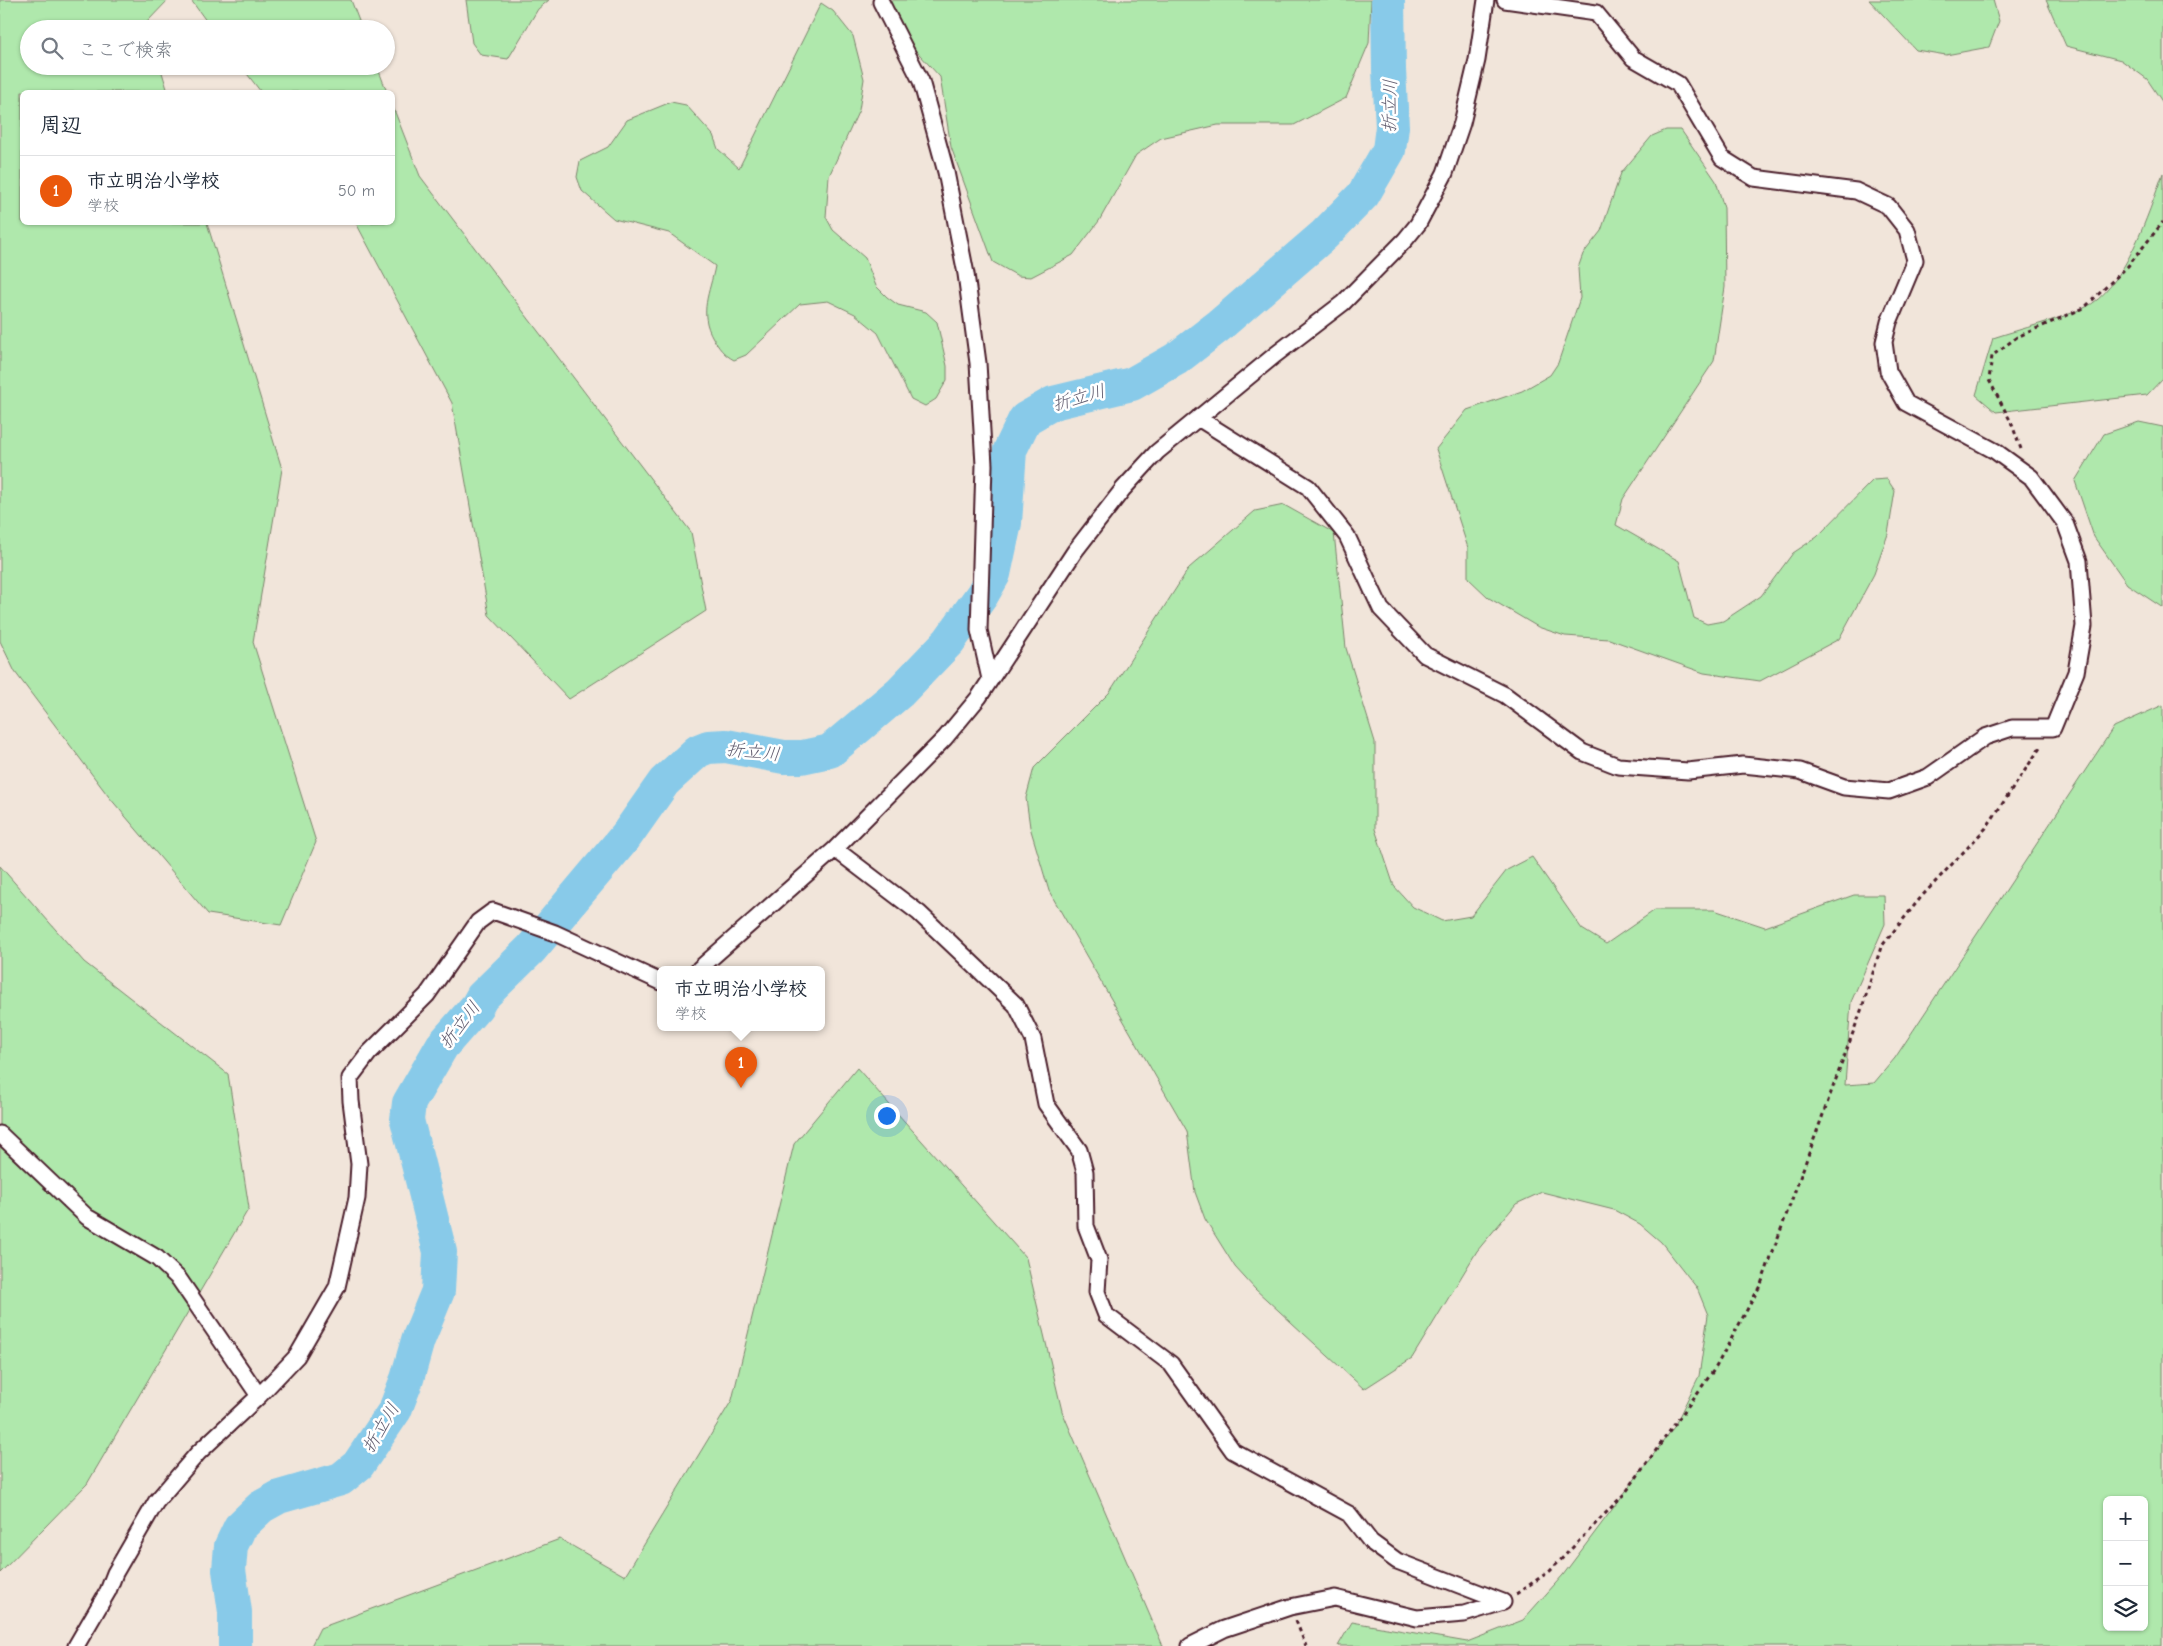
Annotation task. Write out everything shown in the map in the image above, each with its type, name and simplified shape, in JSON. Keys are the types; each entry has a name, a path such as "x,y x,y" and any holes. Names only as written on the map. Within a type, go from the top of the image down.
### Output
{"street":[{"path":"702,966 835,849 945,738 979,697 1075,551 1123,489 1156,452 1275,354 1343,303 1405,240 1418,224 1445,173 1462,123 1477,60 1486,0"},
{"path":"1198,418 1308,488 1347,536 1381,609 1425,655 1506,695 1582,752 1618,766 1688,772 1743,765 1800,771 1844,787 1889,791 1928,777 1985,736 2012,728 2053,728 2076,672 2084,626 2079,561 2065,523 2031,477 1995,451 1906,403 1888,370 1884,342 1889,322 1915,260 1907,230 1888,206 1856,191 1754,178 1722,158 1678,84 1633,58 1596,12 1505,0"},
{"path":"881,2 921,81 946,172 966,274 978,363 984,465 979,630 990,679"},
{"path":"835,849 919,913 1016,1005 1033,1039 1046,1104 1079,1150 1085,1172 1086,1226 1099,1260 1097,1292 1106,1315 1171,1364 1233,1451 1349,1514 1371,1542 1397,1561 1503,1602"},
{"path":"76,1646 156,1502 198,1453 259,1396 297,1356 336,1286 357,1198 359,1164 350,1078 369,1053 427,994 478,922 493,911 555,933 657,980"},
{"path":"0,1134 87,1218 157,1258 179,1279 259,1396"},
{"path":"1190,1646 1224,1629 1290,1607 1335,1598 1417,1618 1464,1614 1503,1602"}],"path":[{"path":"2021,450 2011,422 1990,380 1992,356 2017,337 2084,308 2128,266 2163,222"},
{"path":"1503,1602 1550,1571 1626,1492 1716,1367 1761,1284 1862,1008 1881,947 1922,896 1986,828 2053,728"},
{"path":"1290,1607 1306,1646"}],"green space":[{"path":"0,0 168,0 149,20 20,20 20,75 163,75 167,90 20,90 20,225 208,225 282,469 253,642 316,842 281,925 208,914 109,797 15,672 0,641"},
{"path":"191,0 351,0 359,20 205,20"},
{"path":"466,0 549,0 538,9 508,59 481,55 472,43"},
{"path":"883,0 1371,0 1369,43 1346,98 1294,125 1218,125 1161,138 1136,155 1099,221 1073,255 1031,277 1018,276 993,262 951,147 940,77 890,22"},
{"path":"1869,0 1993,0 1999,21 1989,47 1946,55 1916,50"},
{"path":"2046,0 2163,0 2163,103 2147,79 2121,60 2066,46"},
{"path":"821,3 833,11 853,36 864,79 859,110 829,176 826,217 833,230 865,258 876,286 887,297 898,305 926,312 937,322 947,366 947,380 936,399 925,406 911,399 878,333 855,314 828,301 800,304 746,355 734,360 730,358 715,342 706,320 706,302 715,266 669,233 614,219 582,191 577,177 580,161 608,147 627,120 671,102 686,105 713,135 718,149 739,168"},
{"path":"248,75 380,75 386,90 259,90"},
{"path":"395,112 420,176 691,532 706,611 569,699 489,615 452,403 357,225 395,225"},
{"path":"1666,130 1681,130 1716,181 1724,208 1725,287 1714,361 1623,499 1616,525 1679,561 1694,618 1707,624 1723,621 1761,596 1793,553 1817,537 1873,480 1887,479 1895,491 1888,534 1874,574 1839,639 1760,681 1704,673 1609,639 1565,636 1538,627 1489,598 1468,578 1468,548 1436,449 1467,410 1522,391 1550,375 1558,363 1580,298 1578,268 1583,254 1601,231 1621,173 1652,136"},
{"path":"2163,173 2163,378 2147,395 1996,412 1976,395 1993,338 2073,313 2098,299 2123,268 2133,249"},
{"path":"2139,422 2163,427 2163,608 2127,584 2094,537 2075,481 2104,434"},
{"path":"1284,505 1334,533 1346,648 1375,742 1375,829 1394,886 1413,907 1442,921 1471,916 1507,870 1532,857 1582,929 1606,944 1655,910 1714,910 1765,927 1854,895 1884,895 1885,924 1851,1002 1845,1085 1874,1083 1895,1058 2114,727 2163,705 2163,1646 1338,1646 1352,1622 1467,1642 1523,1620 1563,1575 1674,1427 1699,1376 1708,1315 1697,1288 1661,1242 1640,1224 1614,1210 1542,1192 1516,1204 1477,1251 1412,1358 1364,1389 1255,1289 1235,1267 1205,1219 1195,1192 1187,1131 1049,891 1030,827 1026,798 1034,768 1109,693 1189,568 1255,511"},
{"path":"0,866 84,962 228,1074 249,1208 87,1484 0,1573"},
{"path":"857,1068 1026,1258 1062,1411 1163,1646 311,1646 320,1628 560,1539 625,1576 732,1400 794,1144"}],"waterway":[{"name":"折立川","path":"235,1646 235,1612 229,1570 231,1546 240,1527 261,1507 279,1497 341,1479 358,1465 395,1410 407,1379 418,1340 438,1291 440,1252 407,1120 409,1103 442,1046 477,1006 482,997 531,949 626,836 664,782 698,751 708,747 726,746 784,757 802,757 830,751 900,692 949,641 982,595 994,574 1005,523 1010,450 1025,419 1053,403 1132,384 1176,359 1220,325 1324,235 1363,195 1389,150 1392,127 1388,0"}],"place":[{"name":"市立明治小学校","path":"741,1088"}]}
